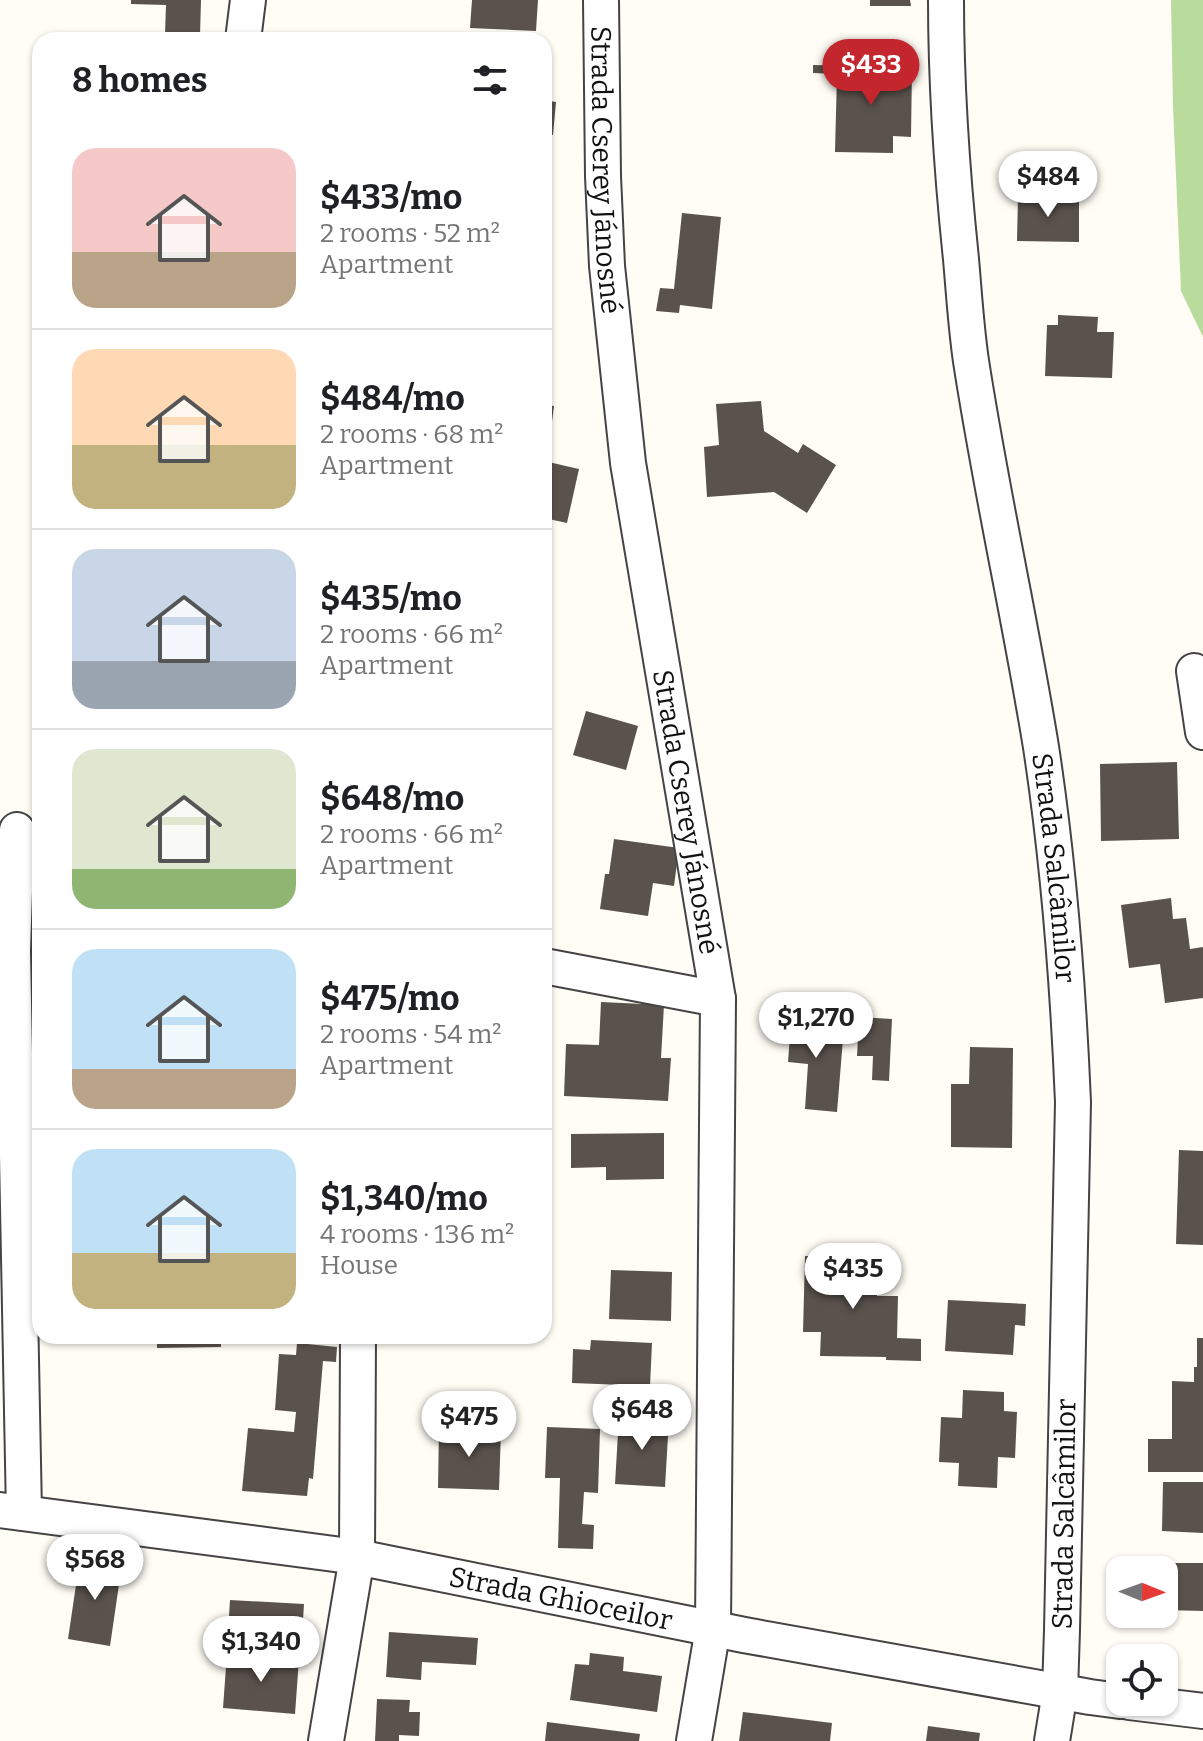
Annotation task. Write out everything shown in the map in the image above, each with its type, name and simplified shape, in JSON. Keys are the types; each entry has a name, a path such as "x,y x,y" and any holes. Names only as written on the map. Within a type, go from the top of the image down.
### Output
{"street":[{"path":"244,32 248,0"},
{"name":"Strada Cserey Jánosné","path":"601,0 601,118 607,266 628,463 718,999 713,1628 694,1741"},
{"name":"Strada Salcâmilor","path":"946,0 955,202 971,357 1041,751 1061,913 1070,1025 1073,1102 1060,1692 1052,1741"},
{"path":"1194,671 1203,732"},
{"path":"12,1512 13,951 19,830"},
{"path":"552,968 718,999"},
{"path":"326,1741 357,1557 358,1344"},
{"name":"Strada Ghioceilor","path":"12,1512 357,1557 713,1628 1106,1699"},
{"path":"1178,1708 1203,1711"}],"green space":[{"path":"1171,0 1203,0 1203,337 1181,291"}],"building":[{"path":"131,0 201,0 200,32 165,32 166,5 131,4"},
{"path":"472,0 538,0 536,31 470,28"},
{"path":"870,0 910,0 911,6 870,6"},
{"path":"813,65 912,67 911,137 893,136 893,153 835,152 837,74 813,73"},
{"path":"552,101 556,102 552,135"},
{"path":"1018,196 1079,197 1079,242 1017,241"},
{"path":"682,213 721,217 712,309 680,305 679,313 656,311 660,288 674,289"},
{"path":"1058,315 1098,317 1097,332 1114,332 1112,378 1045,376 1047,325 1058,325"},
{"path":"761,401 764,431 798,453 803,444 836,465 807,513 774,492 707,497 704,447 719,445 716,404"},
{"path":"552,463 579,469 567,523 552,520"},
{"path":"586,711 638,726 626,770 573,755"},
{"path":"1177,762 1179,839 1101,841 1100,764"},
{"path":"614,839 679,848 674,886 653,883 648,916 600,909"},
{"path":"1171,898 1173,919 1186,918 1190,949 1203,947 1203,998 1165,1003 1160,964 1129,968 1121,905"},
{"path":"601,1002 664,1005 661,1058 671,1058 668,1101 564,1096 566,1044 599,1045"},
{"path":"859,1017 892,1019 889,1081 872,1080 873,1056 857,1056"},
{"path":"767,1021 844,1027 837,1112 805,1109 808,1064 788,1062 790,1035 765,1033"},
{"path":"970,1047 1013,1048 1012,1148 951,1147 951,1084 969,1084"},
{"path":"664,1133 664,1179 606,1180 606,1167 571,1168 571,1134"},
{"path":"1179,1150 1203,1151 1203,1245 1176,1244"},
{"path":"805,1256 878,1258 877,1296 898,1296 897,1338 921,1339 921,1361 820,1356 821,1332 803,1332"},
{"path":"611,1270 672,1272 671,1321 609,1319"},
{"path":"948,1300 1026,1304 1025,1326 1015,1325 1013,1355 945,1351"},
{"path":"1197,1338 1203,1338 1203,1472 1148,1472 1148,1439 1172,1439 1172,1381 1194,1382"},
{"path":"591,1340 652,1343 650,1386 572,1383 573,1349 590,1350"},
{"path":"157,1344 221,1344 221,1347 157,1348"},
{"path":"297,1344 337,1347 336,1362 323,1361 313,1479 309,1478 307,1496 242,1491 248,1428 294,1432 296,1412 275,1410 279,1354 296,1355"},
{"path":"963,1390 1004,1392 1004,1411 1017,1412 1015,1458 998,1457 997,1488 958,1486 959,1463 939,1462 941,1417 962,1418"},
{"path":"619,1416 669,1419 665,1487 615,1484"},
{"path":"547,1427 600,1429 598,1493 584,1492 582,1524 594,1525 593,1549 558,1548 560,1478 545,1478"},
{"path":"439,1428 501,1430 499,1490 438,1488"},
{"path":"1163,1482 1203,1482 1203,1533 1162,1531"},
{"path":"80,1558 122,1564 110,1646 68,1639"},
{"path":"1178,1563 1203,1563 1203,1611 1178,1610"},
{"path":"230,1600 304,1604 301,1652 227,1647"},
{"path":"389,1632 478,1638 476,1665 422,1662 421,1680 386,1677"},
{"path":"227,1653 299,1659 295,1714 223,1708"},
{"path":"590,1653 624,1657 623,1671 662,1676 657,1712 570,1700 575,1664 589,1665"},
{"path":"377,1699 410,1700 409,1712 420,1712 419,1736 399,1735 399,1741 375,1741"},
{"path":"743,1712 832,1723 830,1741 739,1741"},
{"path":"547,1722 640,1734 639,1741 545,1741"},
{"path":"928,1726 980,1733 979,1741 926,1741"}]}
